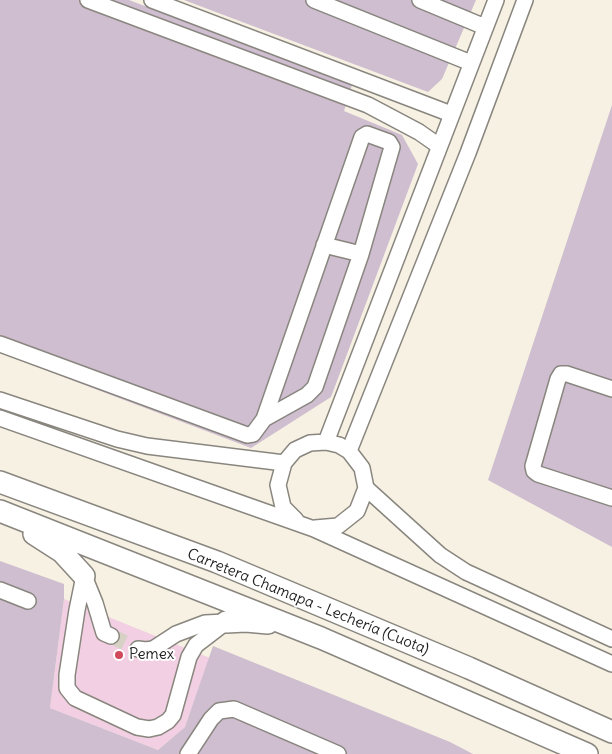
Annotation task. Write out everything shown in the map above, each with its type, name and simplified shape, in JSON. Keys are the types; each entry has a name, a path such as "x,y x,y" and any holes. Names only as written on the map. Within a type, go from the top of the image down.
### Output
{"highway":[{"name":"Carretera Chamapa - Lechería (Cuota)","path":"0,482 217,562 469,668 612,732"},
{"name":"Carretera Chamapa - Lechería (Cuota)","path":"0,511 321,638 587,754"},
{"path":"0,519 39,537 62,552 84,576"},
{"path":"226,622 264,622 321,638"}],"street":[{"path":"88,0 368,105 419,132 439,146"},
{"path":"152,0 451,114"},
{"path":"314,0 471,63"},
{"path":"420,0 440,4 485,27"},
{"path":"326,442 496,0"},
{"path":"349,451 468,153 525,0"},
{"path":"0,344 247,436 253,434 264,419 362,137 367,134 389,142 392,147 361,254 315,387 307,395 264,419"},
{"path":"324,245 361,254"},
{"path":"612,389 567,374 561,374 533,466 534,471 538,474 612,498"},
{"path":"0,400 117,440 147,446 284,463"},
{"path":"0,418 314,528 612,664"},
{"path":"299,523 283,506 278,485 284,463 295,450 310,443 326,442 339,445 349,451 362,468 366,488 357,511 338,526 314,528"},
{"path":"366,488 440,554 466,572 612,639"},
{"path":"84,576 66,675 67,688 76,698 137,728 149,730 158,727 174,715 189,657 196,645 226,622"},
{"path":"84,576 96,603 104,633 111,636"},
{"path":"0,590 28,600"},
{"path":"138,649 153,649 176,634 205,622 226,622"},
{"path":"188,754 211,718 219,711 234,709 338,754"}],"shaded area":[{"path":"0,0 129,0 352,85 344,111 402,135 418,164 331,397 251,448 0,353"},
{"path":"184,0 476,0 442,79 428,92"},
{"path":"612,105 612,547 488,480"},
{"path":"0,561 64,584 64,599 50,708 158,750 185,727 213,646 450,742 473,754 0,754"},
{"path":"64,599 210,658 185,727 158,750 50,708"}],"tunnel":[{"path":"111,636 138,649"}],"place":[{"name":"Pemex","path":"119,655"}]}
